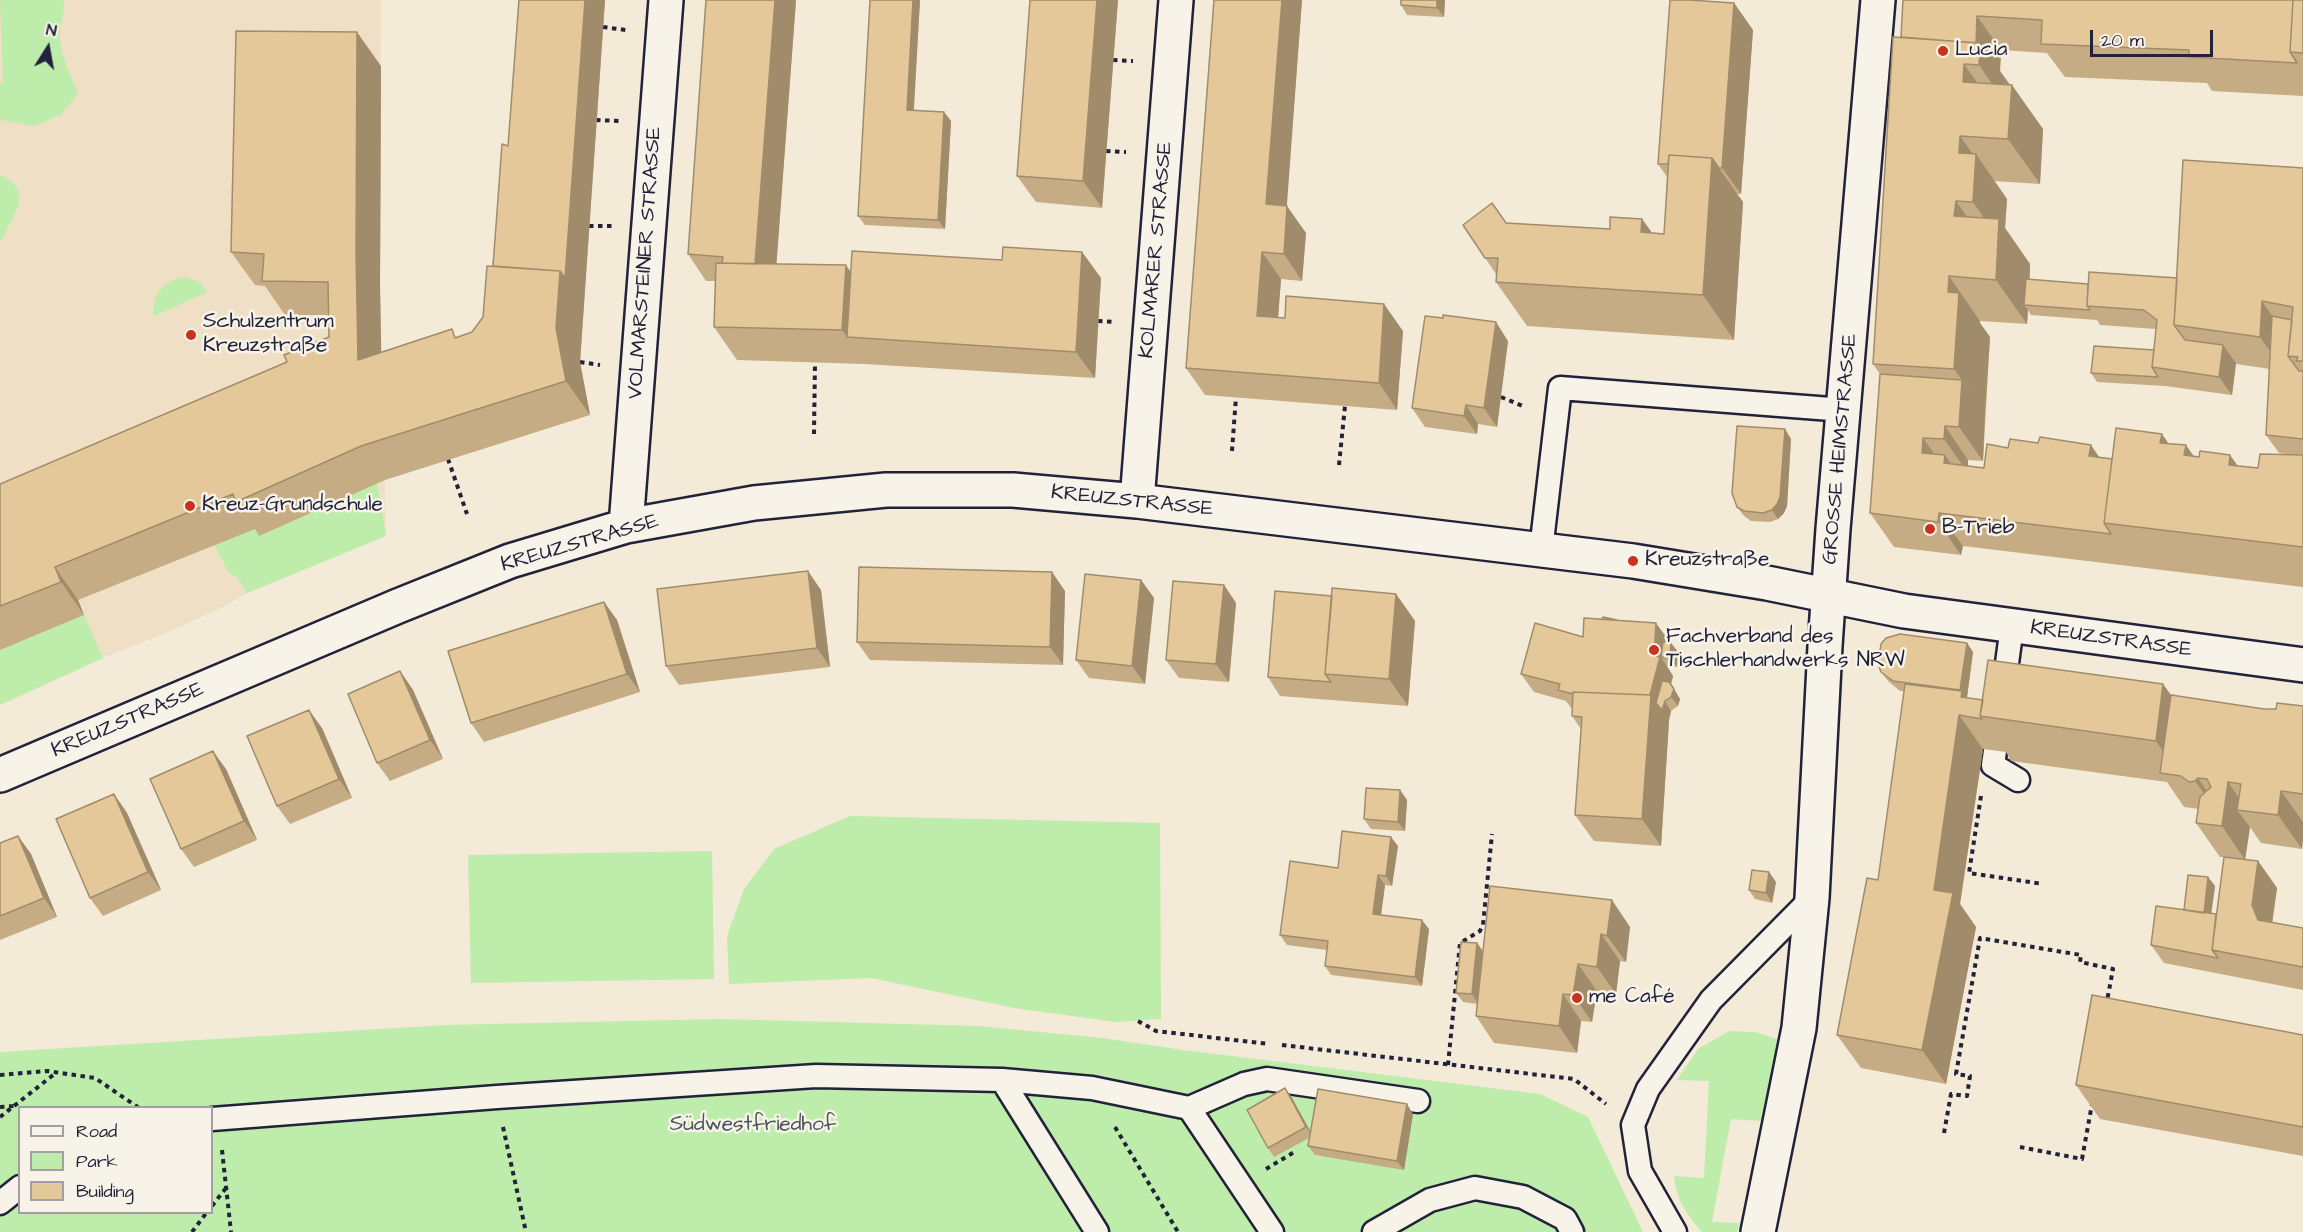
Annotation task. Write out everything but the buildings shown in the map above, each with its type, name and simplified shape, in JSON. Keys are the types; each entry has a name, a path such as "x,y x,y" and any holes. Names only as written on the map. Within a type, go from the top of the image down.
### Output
{"street":[{"name":"VOLMARSTEINER STRASSE","path":"626,526 666,0"},
{"name":"KOLMARER STRASSE","path":"1137,501 1176,0"},
{"name":"GROSSE HEIMSTRASSE","path":"1758,1232 1799,1028 1812,898 1829,595 1878,0"},
{"name":"KREUZSTRASSE","path":"0,775 398,606 510,561 626,526 754,503 886,490 1013,490 1137,501 1633,561 1829,595 1904,611 2303,665"}],"lane":[{"path":"1542,550 1560,388 1844,410"},
{"path":"2000,711 2012,626"},
{"path":"1994,758 2018,780"},
{"path":"1675,1232 1640,1171 1633,1125 1648,1089 1711,1000 1812,898"},
{"path":"215,1119 496,1097 816,1076 1002,1080 1092,1088 1189,1108 1244,1084 1267,1079 1418,1101"},
{"path":"1002,1080 1096,1232"},
{"path":"1189,1108 1272,1232"},
{"path":"1374,1232 1430,1200 1475,1188 1523,1197 1565,1219 1572,1232"},
{"path":"0,1203 18,1189"}],"path":[{"path":"603,27 633,30"},
{"path":"596,120 627,122"},
{"path":"589,226 619,226"},
{"path":"580,362 609,366"},
{"path":"814,362 814,434"},
{"path":"1232,451 1236,397"},
{"path":"1339,465 1346,406"},
{"path":"448,459 467,514"},
{"path":"1994,758 1986,768 1969,873 2043,884"},
{"path":"1448,1065 1460,943 1480,931 1483,925 1492,834"},
{"path":"1944,1133 1951,1094 1967,1096 1970,1076 1956,1074 1980,938 2081,955 2080,962 2113,969 2106,1010"},
{"path":"1138,1021 1156,1030 1574,1079 1633,1125"},
{"path":"0,1075 47,1071 95,1078 137,1106"},
{"path":"0,1117 58,1072"},
{"path":"1092,1088 1178,1232"},
{"path":"2020,1147 2082,1159 2094,1093"},
{"path":"496,1097 526,1232"},
{"path":"0,1107 15,1106"},
{"path":"215,1119 231,1232"},
{"path":"213,1205 226,1187"},
{"path":"192,1232 206,1214"}],"shaded area":[{"name":"Schulzentrum Kreuzstraße","path":"0,0 381,0 380,286 386,536 247,593 223,607 166,633 103,658 0,705"}],"green space":[{"path":"0,0 63,0 61,49 78,94 62,114 35,126 0,120 0,83 3,83"},
{"path":"0,175 11,182 19,196 15,212 3,239 0,240"},
{"path":"185,277 200,282 207,292 154,316 155,301 161,289 171,281"},
{"path":"377,483 386,536 247,593 237,577 228,572 215,545 257,528 260,535"},
{"path":"84,615 103,658 0,705 0,650"},
{"path":"850,816 1160,823 1161,1019 1116,1022 1014,1008 871,978 729,984 727,936 744,889 774,849"},
{"path":"712,851 714,979 471,983 468,855"},
{"name":"Südwestfriedhof","path":"721,1019 978,1026 1103,1038 1540,1094 1588,1117 1643,1232 0,1232 0,1052 446,1025"},
{"path":"1729,1031 1754,1032 1781,1040 1761,1121 1731,1119 1712,1222 1740,1223 1737,1232 1702,1232 1683,1206 1674,1176 1704,1178 1709,1081 1677,1080 1698,1049"}],"place":[{"name":"Lucia","path":"1943,51"},
{"name":"Schulzentrum Kreuzstraße","path":"191,335"},
{"name":"Kreuz-Grundschule","path":"190,506"},
{"name":"B-Trieb","path":"1930,529"},
{"name":"Kreuzstraße","path":"1633,561"},
{"name":"Fachverband des Tischlerhandwerks NRW","path":"1654,650"},
{"name":"me Café","path":"1577,998"}]}
